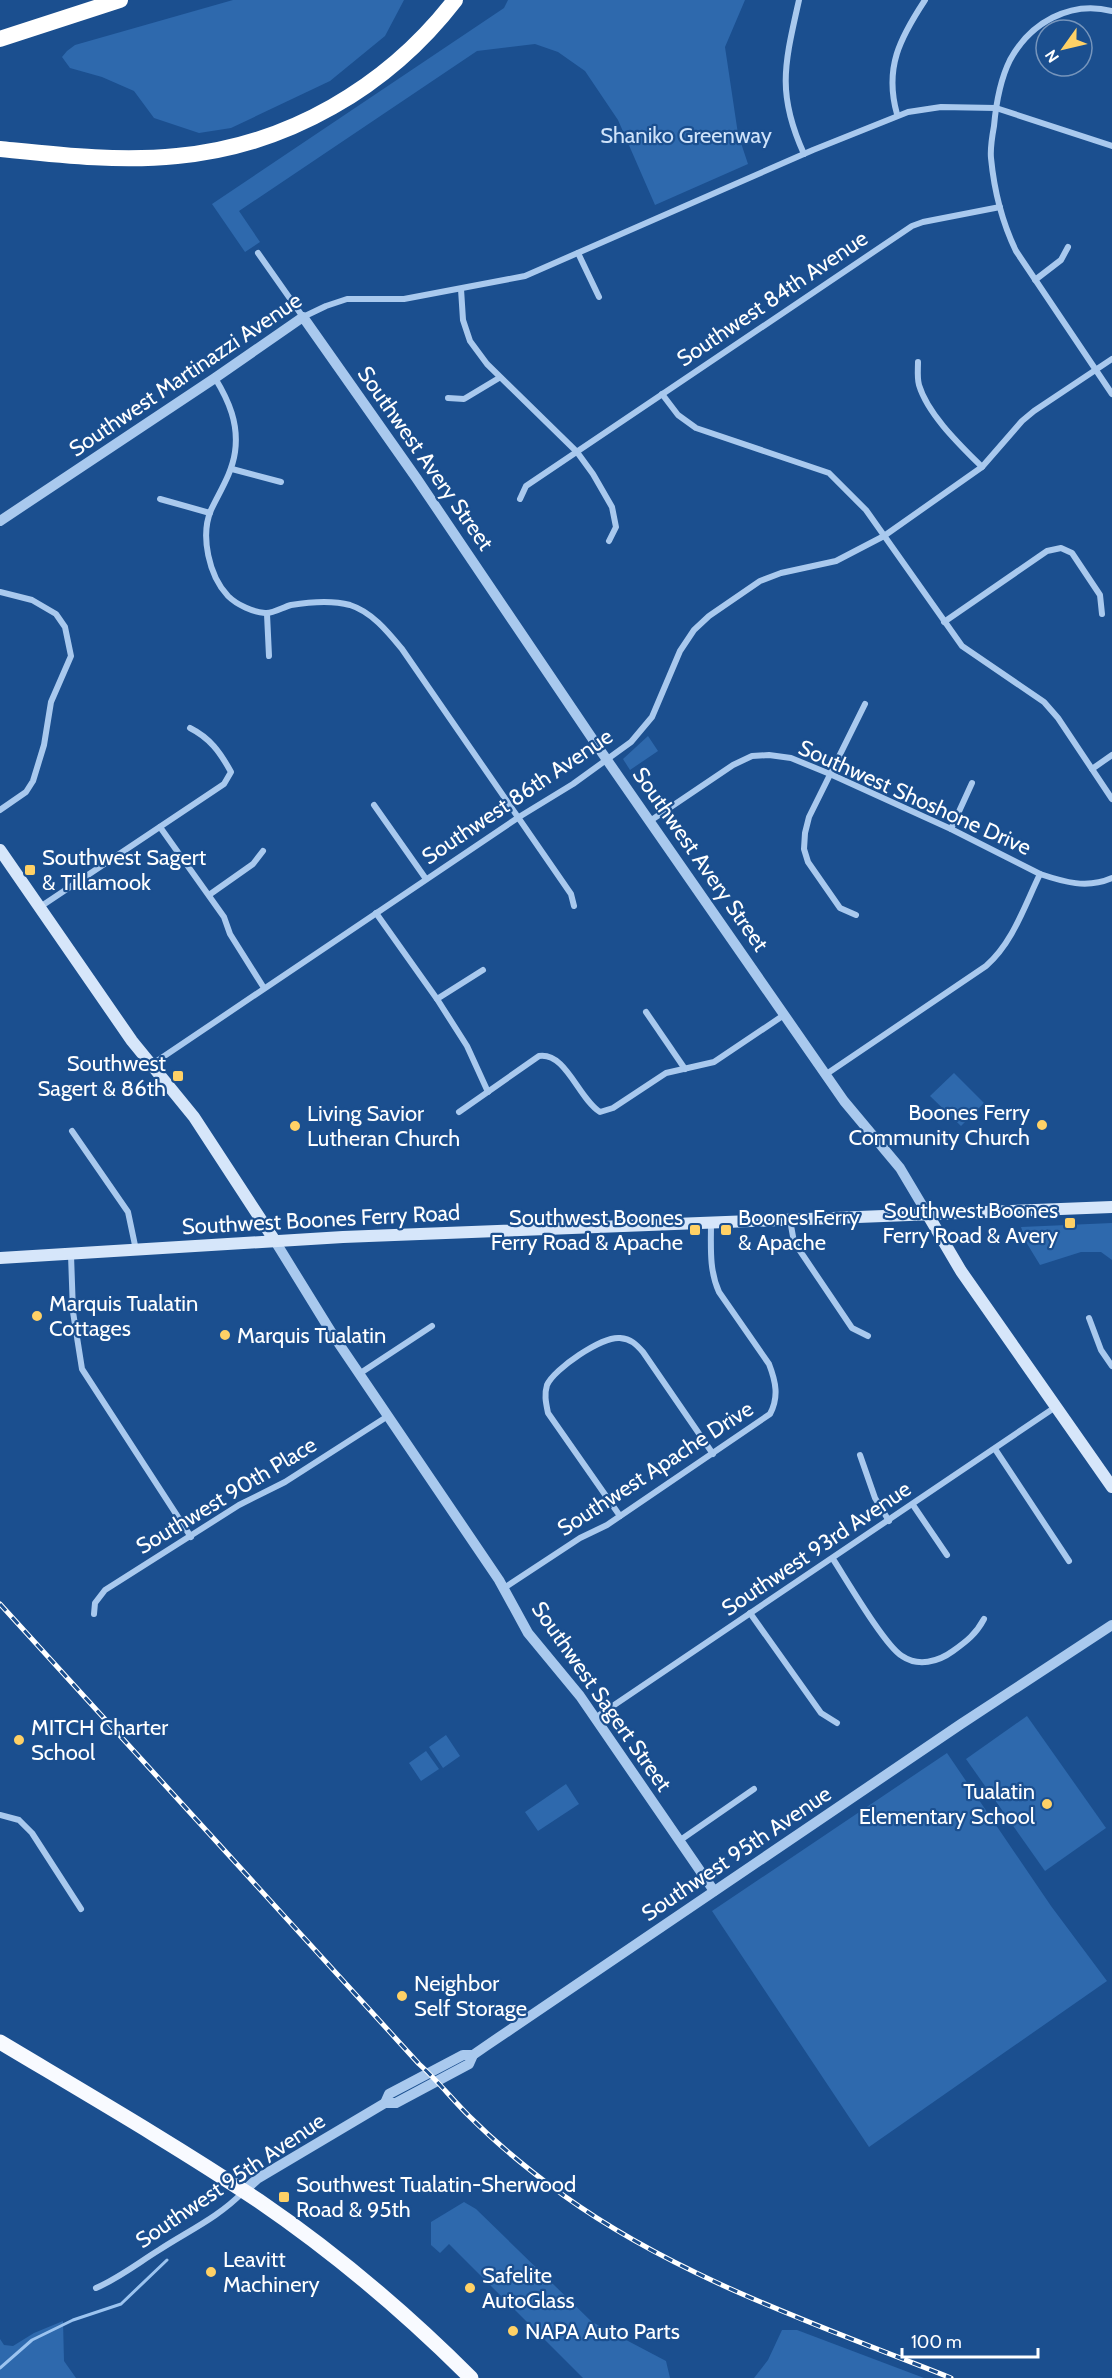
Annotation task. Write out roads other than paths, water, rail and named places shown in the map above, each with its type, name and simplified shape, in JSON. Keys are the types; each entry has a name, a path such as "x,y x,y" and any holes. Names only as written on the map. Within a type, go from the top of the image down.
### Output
{"highway":[{"path":"0,39 120,0"},
{"path":"0,149 69,157 143,158 206,153 262,138 320,114 375,80 420,40 455,0"},
{"path":"0,2042 244,2191 303,2233 405,2316 471,2378"}],"main road":[{"name":"Southwest Sagert Street","path":"0,850 151,1065 190,1112 275,1241"},
{"name":"Southwest Boones Ferry Road","path":"0,1258 275,1241 1112,1207"},
{"name":"Southwest Avery Street","path":"928,1215 961,1271 1112,1487"}],"street":[{"path":"799,0 788,48 785,84 792,127 804,154"},
{"path":"897,114 891,76 896,52 905,30 925,0"},
{"path":"1112,10 1098,6 1078,7 1059,12 1040,24 1024,40 1010,60 1001,82 990,156 1000,207 1007,231 1016,250 1112,394"},
{"name":"Southwest Martinazzi Avenue","path":"0,521 303,317 326,306 347,299 404,299 525,276 897,114 941,107 996,108 1112,146"},
{"name":"Southwest 84th Avenue","path":"520,499 526,486 912,226 1000,207"},
{"path":"1035,280 1061,260 1068,247"},
{"name":"Southwest Avery Street","path":"258,253 417,479 825,1075 853,1113 900,1168 928,1215"},
{"path":"578,253 599,297"},
{"path":"460,289 463,320 470,341 499,378 517,392 577,452 593,474 612,507 616,527 609,541"},
{"name":"Southwest 86th Avenue","path":"151,1065 426,879 608,760 631,742 652,717 680,651 694,630 709,616 760,581 781,573 836,561 884,536 982,468 1022,421 1112,358"},
{"path":"918,362 919,385 932,410 955,440 982,468"},
{"path":"215,378 232,410 236,428 236,450 232,469 210,513 207,532 209,558 216,579 229,597 245,608 267,614 291,606 324,602 350,605 370,615 402,649 571,894 574,906"},
{"path":"448,398 464,399 499,378"},
{"path":"662,394 678,415 696,428 829,473 866,510 962,646 1044,702 1058,718 1112,799"},
{"path":"232,469 281,482"},
{"path":"160,499 210,513"},
{"path":"944,622 1047,551 1061,548 1072,553 1100,595 1102,614"},
{"path":"0,592 32,600 56,614 65,627 70,656 51,702 44,745 33,781 26,792 0,810"},
{"path":"267,614 269,656"},
{"path":"856,915 840,908 808,862 804,849 809,817 865,704"},
{"path":"39,907 224,784 231,772 222,755 206,736 190,728"},
{"name":"Southwest Shoshone Drive","path":"650,821 733,765 752,756 769,755 791,758 830,774 951,829 1040,874 1072,884 1089,884 1112,878"},
{"path":"1092,769 1112,755"},
{"path":"951,829 972,783"},
{"path":"374,805 426,879"},
{"path":"160,827 224,917 239,950 264,988"},
{"path":"208,895 253,864 263,851"},
{"path":"825,1075 986,966 999,954 1009,940 1040,874"},
{"path":"376,913 467,1046 488,1092"},
{"path":"437,999 483,970"},
{"path":"646,1012 685,1069"},
{"path":"459,1112 539,1056 548,1055 558,1060 590,1106 600,1112 613,1108 666,1073 704,1065 723,1057 784,1015"},
{"path":"72,1131 128,1212 136,1251"},
{"path":"790,1220 792,1237 852,1328 868,1336"},
{"name":"Southwest Apache Drive","path":"504,1588 580,1538 620,1516 770,1414 775,1404 776,1393 769,1364 719,1292 714,1280 711,1270 711,1223"},
{"name":"Southwest Sagert Street","path":"275,1241 359,1374 504,1588 528,1633 571,1684 714,1891"},
{"path":"71,1255 73,1312 82,1370 191,1537"},
{"path":"1089,1318 1101,1350 1112,1366"},
{"path":"359,1374 432,1326"},
{"path":"620,1516 548,1413 544,1396 548,1383 557,1371 603,1341 618,1338 633,1341 643,1352 713,1454"},
{"name":"Southwest 93rd Avenue","path":"595,1718 1057,1406"},
{"name":"Southwest 90th Place","path":"94,1614 95,1603 105,1590 239,1505 285,1482 388,1416"},
{"path":"995,1449 1069,1561"},
{"path":"860,1455 875,1498 889,1521"},
{"path":"913,1505 947,1555"},
{"path":"832,1559 891,1646 904,1658 923,1662 935,1661 946,1656 971,1638 984,1619"},
{"path":"750,1613 821,1713 837,1723"},
{"name":"Southwest 95th Avenue","path":"96,2288 113,2281 160,2249 195,2229 230,2205 257,2179 385,2103 396,2103 469,2064 473,2055 1112,1625"},
{"path":"679,1841 754,1789"},
{"path":"0,1815 19,1820 32,1833 81,1909"}],"waterway":[{"path":"0,2368 32,2340 73,2320 121,2304 167,2260"}],"railway":[{"path":"0,1604 419,2064 480,2127 526,2167 607,2225 702,2276 801,2319 951,2378"}],"place":[{"name":"Southwest Sagert & Tillamook","path":"30,870"},
{"name":"Southwest Sagert & 86th","path":"178,1076"},
{"name":"Boones Ferry Community Church","path":"1042,1125"},
{"name":"Living Savior Lutheran Church","path":"295,1126"},
{"name":"Southwest Boones Ferry Road & Avery","path":"1070,1223"},
{"name":"Southwest Boones Ferry Road & Apache","path":"695,1230"},
{"name":"Boones Ferry & Apache","path":"726,1230"},
{"name":"Marquis Tualatin Cottages","path":"37,1316"},
{"name":"Marquis Tualatin","path":"225,1335"},
{"name":"MITCH Charter School","path":"19,1740"},
{"name":"Tualatin Elementary School","path":"1047,1804"},
{"name":"Neighbor Self Storage","path":"402,1996"},
{"name":"Southwest Tualatin-Sherwood Road & 95th","path":"284,2197"},
{"name":"Leavitt Machinery","path":"211,2272"},
{"name":"Safelite AutoGlass","path":"470,2288"},
{"name":"NAPA Auto Parts","path":"513,2331"}],"park label":[{"name":"Shaniko Greenway","path":"686,135"}]}
